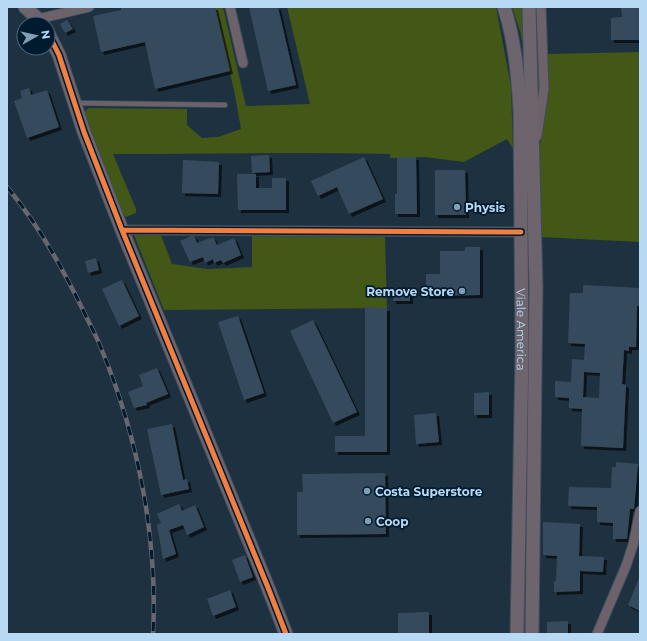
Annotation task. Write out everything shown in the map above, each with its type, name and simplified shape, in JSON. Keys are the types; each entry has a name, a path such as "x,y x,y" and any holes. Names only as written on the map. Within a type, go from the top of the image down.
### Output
{"main road":[{"path":"25,7 35,16"},
{"name":"Viale America","path":"504,7 510,26 518,74 522,352 517,634"},
{"name":"Viale America","path":"529,7 536,303 532,634"},
{"path":"56,50 84,132 122,230 286,634"}],"street":[{"path":"50,16 63,10 89,7"},
{"path":"230,7 243,63"},
{"path":"533,161 544,88 541,7"},
{"path":"122,230 521,232"},
{"path":"597,634 626,566 633,545 640,511"}],"lane":[{"path":"74,103 225,105"}],"green space":[{"path":"215,7 223,7 246,106 310,104 287,7 496,7 511,86 513,149 507,139 464,162 425,157 390,158 390,154 113,154 136,209 136,213 126,217 122,214 90,135 85,112 88,108 187,109 187,125 202,138 218,137 241,129 235,95"},
{"path":"512,7 524,7 525,35 523,46 520,31"},
{"path":"535,7 539,7 541,86 538,102"},
{"path":"640,52 640,242 540,237 538,172 547,54"},
{"path":"134,235 161,235 172,264 208,269 252,267 252,236 385,237 387,308 164,310"}],"building":[{"path":"121,7 215,7 230,71 155,89 145,42 101,52 93,16 121,10"},
{"path":"249,7 278,7 296,85 268,91"},
{"path":"621,7 640,7 640,40 611,40 611,18 622,17"},
{"path":"67,20 73,29 65,33 60,24"},
{"path":"29,88 31,95 47,90 59,127 27,138 14,101 22,98 20,91"},
{"path":"269,155 270,172 252,173 251,156"},
{"path":"364,157 383,199 349,214 337,187 318,196 311,181"},
{"path":"397,157 416,157 417,214 395,214 395,194 397,194"},
{"path":"183,160 219,162 218,194 182,193"},
{"path":"435,170 465,170 466,215 435,215"},
{"path":"237,174 256,174 256,188 272,188 272,178 286,178 286,210 238,210"},
{"path":"194,236 197,243 213,237 217,245 234,238 241,255 223,263 221,260 214,263 213,259 205,263 203,257 190,262 180,241"},
{"path":"465,247 480,247 480,295 426,296 426,274 440,274 440,251 465,251"},
{"path":"96,258 99,270 88,273 85,261"},
{"path":"122,280 139,316 119,326 102,289"},
{"path":"583,285 640,288 640,306 637,306 636,347 629,347 629,351 624,350 622,384 626,385 623,448 581,446 582,409 569,408 569,398 555,397 555,381 571,382 572,359 584,360 585,344 568,343 570,293 583,293","holes":["584,372 600,373 599,398 583,397"]},
{"path":"393,288 410,288 410,301 393,301"},
{"path":"365,307 387,308 387,452 335,452 335,436 365,436"},
{"path":"238,316 264,393 244,400 218,322"},
{"path":"313,320 357,412 333,423 290,331"},
{"path":"157,368 168,394 146,403 147,405 134,408 128,392 143,386 139,375"},
{"path":"489,392 489,415 474,415 474,393"},
{"path":"436,413 439,442 416,444 414,415"},
{"path":"172,424 183,480 187,479 189,489 161,495 147,429"},
{"path":"616,462 638,464 634,509 630,509 627,539 613,539 613,523 597,522 597,507 568,506 569,487 611,488 612,467 616,467"},
{"path":"385,473 386,534 297,535 297,492 303,492 302,474"},
{"path":"179,504 182,511 195,505 204,527 187,535 183,525 169,530 176,554 163,559 157,525 161,523 157,514"},
{"path":"543,522 580,524 579,556 604,557 603,572 580,571 580,591 554,592 557,556 543,555"},
{"path":"245,555 253,577 240,582 232,560"},
{"path":"640,576 640,611 628,605"},
{"path":"230,590 236,607 213,616 207,599"},
{"path":"429,612 429,634 398,634 398,613"},
{"path":"568,621 568,634 547,634 547,622"}],"railway":[{"path":"7,187 29,216 58,262 97,338 114,382 135,452 143,488 152,561 154,598 153,634"}],"cycle path":[{"path":"56,49 84,132 122,230 286,634"},
{"path":"122,230 521,232"}],"place":[{"name":"Physis","path":"457,207"},
{"name":"Remove Store","path":"462,291"},
{"name":"Costa Superstore","path":"367,491"},
{"name":"Coop","path":"368,521"}]}
